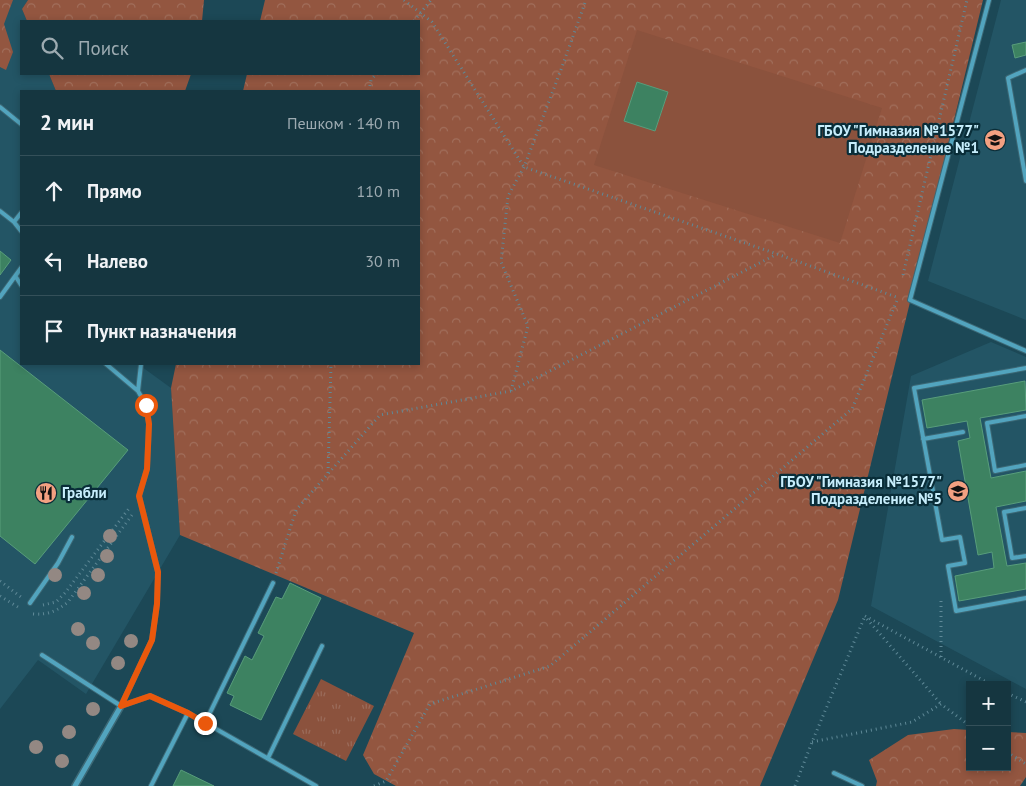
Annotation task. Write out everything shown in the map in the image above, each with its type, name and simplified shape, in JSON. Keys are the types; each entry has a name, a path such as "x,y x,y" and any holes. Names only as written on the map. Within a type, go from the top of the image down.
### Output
{"street":[{"path":"75,786 121,706"}],"lane":[{"path":"989,0 910,300 1026,351"},
{"path":"1026,70 1008,78 1026,181"},
{"path":"0,107 20,123"},
{"path":"0,211 14,222 20,230"},
{"path":"14,222 20,214"},
{"path":"0,296 20,270"},
{"path":"16,277 20,283"},
{"path":"107,365 138,391 146,405 149,424 147,469 139,496 158,572 157,604 152,640 121,706"},
{"path":"138,391 141,365"},
{"path":"1026,368 914,388 942,540 960,537 966,563 948,566 956,611 1026,598"},
{"path":"1026,416 987,423 995,470 1026,465"},
{"path":"923,439 962,432"},
{"path":"1026,508 1004,512 1012,558 1026,556"},
{"path":"30,603 58,563 72,537"},
{"path":"205,723 273,583"},
{"path":"268,758 322,646"},
{"path":"42,655 121,706"},
{"path":"121,706 150,696 188,713 316,786"},
{"path":"151,786 188,713"},
{"path":"834,773 862,786"}],"path":[{"path":"404,0 432,22 524,167 777,254 898,298"},
{"path":"415,20 431,0"},
{"path":"511,392 528,326 501,262 508,196 524,167 586,0"},
{"path":"902,278 967,0"},
{"path":"369,90 371,80 375,75"},
{"path":"273,583 296,510 380,415 511,392 777,254"},
{"path":"374,786 386,781 430,704 550,666 852,408 898,298 900,288"},
{"path":"328,474 331,365"},
{"path":"0,581 30,603 44,605 56,602 65,593 139,496"},
{"path":"0,596 28,613 42,615 56,611 68,602 140,504"},
{"path":"866,616 985,681"},
{"path":"866,616 941,704 966,723"},
{"path":"795,786 866,616"},
{"path":"941,644 941,657"},
{"path":"1011,695 1026,702"},
{"path":"812,742 912,722 941,704"},
{"path":"1011,755 1026,764"}],"shaded area":[{"path":"0,0 28,0 22,9 27,20 20,20 20,75 49,75 56,90 20,90 20,365 139,365 171,388 180,535 86,694 38,660 0,709"},
{"name":"ГБОУ \"Гимназия №1577\" Подразделение №1","path":"1001,0 1026,0 1026,320 928,281"},
{"name":"ГБОУ \"Гимназия №1577\" Подразделение №5","path":"991,342 1026,357 1026,689 871,606 911,376"}],"green space":[{"path":"0,0 13,0 4,24 13,52 6,70 0,67"},
{"path":"28,0 204,0 202,20 27,20 22,9"},
{"path":"265,0 983,0 838,600 760,786 396,786 374,774 363,755 414,633 180,535 171,388 176,365 420,365 420,90 243,90 247,75 420,75 420,20 260,20"},
{"path":"637,30 882,108 840,243 594,165"},
{"path":"49,75 191,75 185,90 56,90"},
{"path":"321,679 374,706 346,761 293,734"},
{"path":"954,729 966,730 966,771 1011,771 1011,732 1026,733 1026,777 1020,786 876,786 877,781 869,760 908,735"}],"building":[{"path":"1026,42 1026,55 1015,58 1012,45"},
{"path":"637,82 668,92 655,131 624,121"},
{"path":"0,251 11,260 0,275"},
{"name":"Грабли","path":"0,350 128,450 35,564 0,536"},
{"path":"1025,381 1026,410 980,418 991,478 1026,471 1026,501 996,507 1007,566 1026,563 1026,589 959,601 955,576 994,568 992,552 978,555 958,441 970,438 967,421 927,428 922,400"},
{"path":"290,583 321,598 261,720 230,705 234,696 227,693 245,656 252,660 264,636 258,633 276,597 282,599"},
{"path":"181,770 214,786 173,786"}],"place":[{"name":"ГБОУ \"Гимназия №1577\" Подразделение №1","path":"995,140"},
{"name":"ГБОУ \"Гимназия №1577\" Подразделение №5","path":"958,491"},
{"name":"Грабли","path":"46,493"}],"route":[{"path":"146,405 149,424 147,469 139,496 158,572 157,604 152,640 121,706 150,696 205,723"}]}
